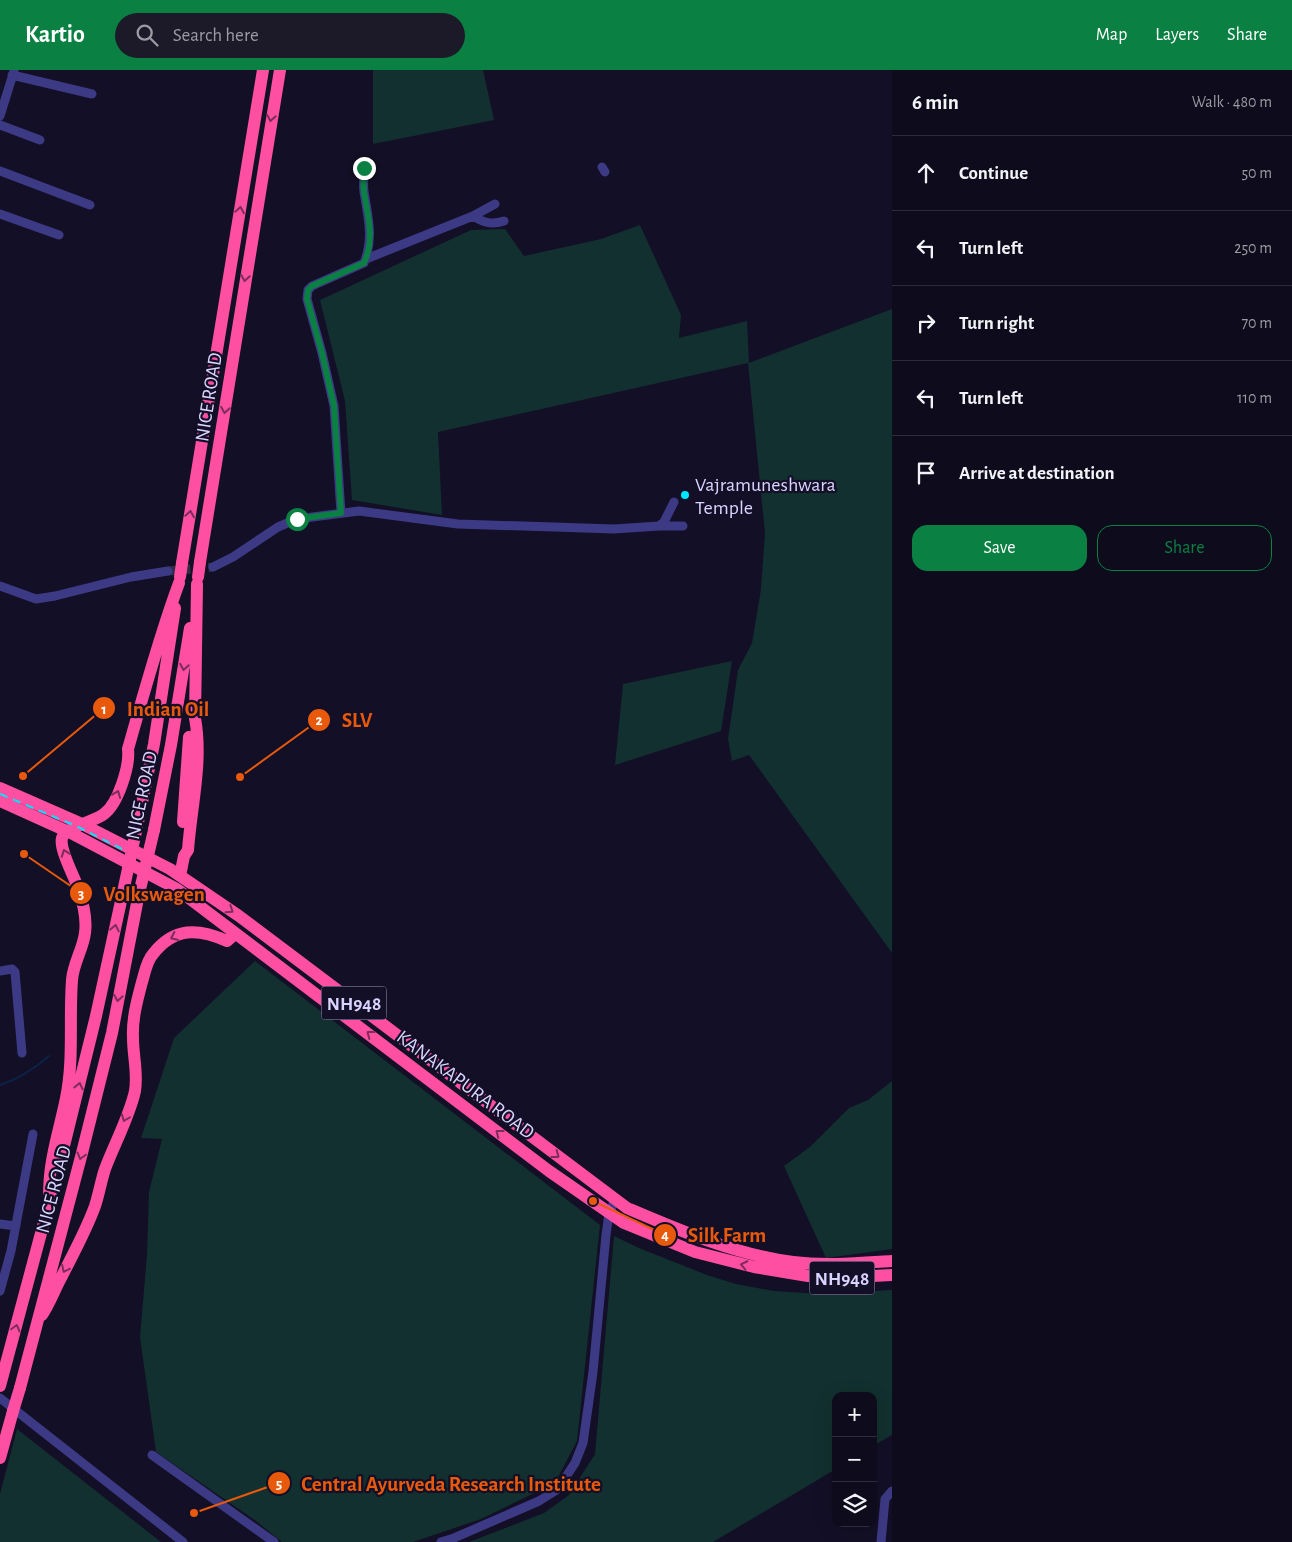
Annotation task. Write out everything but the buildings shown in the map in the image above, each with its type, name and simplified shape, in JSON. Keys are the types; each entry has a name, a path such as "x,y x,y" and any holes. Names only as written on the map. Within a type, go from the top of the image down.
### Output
{"highway":[{"name":"NICE ROAD","path":"2,1380 75,1106 154,744 263,70"},
{"name":"NICE ROAD","path":"0,1458 82,1153 112,1033 138,898 154,830 175,718 280,70"},
{"path":"49,1203 50,1176 71,1064 73,971 85,933 84,910 78,888 62,847 62,838 66,831 94,821 109,810 115,800 129,758 128,749 162,628 180,580"},
{"path":"180,876 184,856 188,850 195,790 197,580"},
{"name":"KANAKAPURA ROAD","path":"0,788 82,824 180,876 238,916 627,1208 674,1229 706,1240 793,1262 834,1264 892,1261"},
{"name":"KANAKAPURA ROAD","path":"0,801 54,825 177,889 549,1171 624,1223 695,1252 729,1262 808,1276 834,1278 892,1277"},
{"path":"35,1326 51,1302 87,1225 133,1097 136,1070 133,1024 146,967 152,955 170,938 178,934 210,933 227,941 236,934"},
{"path":"296,979 304,966"}],"street":[{"path":"0,116 13,72 92,94"},
{"path":"0,125 40,140"},
{"path":"341,513 334,406 307,299 308,290 312,286 364,263 366,259 370,250 370,241 364,190 364,168 369,166"},
{"path":"0,171 90,205"},
{"path":"366,259 473,216 495,204"},
{"path":"0,214 59,235"},
{"path":"473,216 486,223 494,224 504,221"},
{"path":"659,526 664,522 674,502"},
{"path":"213,567 233,557 278,527 297,519 359,511 458,524 614,529 683,526"},
{"path":"0,586 36,599 131,577 168,571"},
{"path":"0,971 12,969 14,972 22,1053"},
{"path":"0,1291 11,1251 33,1134"},
{"path":"441,1542 539,1501 558,1489 575,1463 583,1443 604,1250 609,1213 615,1200"},
{"path":"0,1224 16,1226"},
{"path":"0,1398 183,1542"},
{"path":"152,1455 274,1542"},
{"path":"881,1542 886,1499 892,1492"}],"green space":[{"path":"373,70 483,70 494,120 373,144"},
{"path":"640,225 681,315 679,338 747,321 749,363 892,309 892,953 749,755 732,761 728,739 738,670 752,643 761,589 765,533 748,363 438,432 442,515 352,500 345,401 320,300 471,230 505,229 524,256 601,239"},
{"path":"732,661 721,731 615,765 623,684"},
{"path":"255,961 600,1225 577,1441 555,1483 481,1519 413,1542 282,1542 256,1521 156,1452 140,1337 147,1255 149,1192 162,1139 141,1138 174,1038"},
{"path":"892,1081 892,1249 826,1258 784,1166 811,1146 849,1108 868,1100"},
{"path":"614,1236 707,1275 736,1284 774,1291 820,1294 892,1290 892,1435 877,1444 877,1392 832,1392 832,1471 713,1542 469,1542 544,1513 569,1495 595,1454"},
{"path":"17,1429 161,1542 0,1542 0,1494"}],"waterway":[{"path":"0,1085 26,1073 49,1056"}],"tunnel":[{"path":"168,571 213,567"}],"railway":[{"path":"0,794 76,826 122,849"}],"place":[{"name":"Vajramuneshwara Temple","path":"685,495"},
{"name":"Indian Oil","path":"23,776"},
{"name":"SLV","path":"240,777"},
{"name":"Volkswagen","path":"24,854"},
{"name":"Silk Farm","path":"593,1201"},
{"name":"Central Ayurveda Research Institute","path":"194,1513"}],"route":[{"path":"297,519 341,513 334,406 307,299 308,290 312,286 364,263 370,250 368,212 364,190 364,168"}]}
